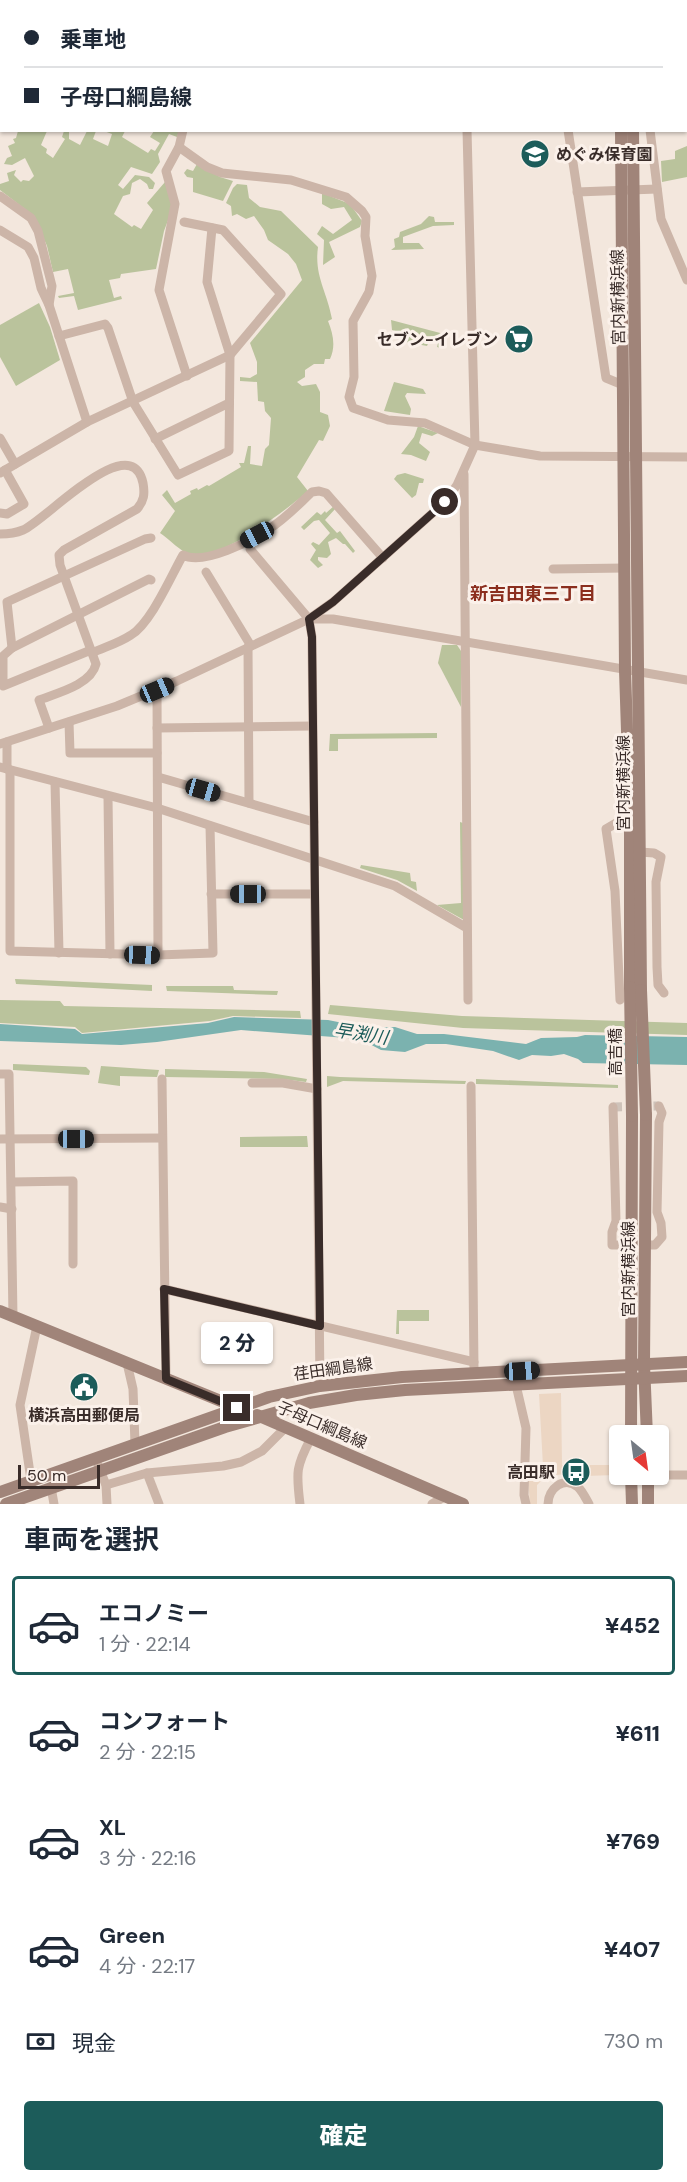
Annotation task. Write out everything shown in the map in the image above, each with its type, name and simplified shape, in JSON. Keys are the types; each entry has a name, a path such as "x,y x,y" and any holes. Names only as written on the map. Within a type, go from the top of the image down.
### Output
{"street":[{"path":"183,132 179,147 166,171 175,204 159,290 187,376"},
{"path":"210,826 213,953 158,956 10,951 6,769 3,743 117,706 157,690 309,619 333,602 439,509 464,472 475,446 467,132"},
{"path":"568,132 606,378 623,385"},
{"name":"宮内新横浜線","path":"621,132 627,190 630,457 639,672 640,852 636,988"},
{"name":"宮内新横浜線","path":"633,132 627,190 623,385 630,457 625,568 625,670 636,988 646,1115 644,1364 647,1425"},
{"path":"650,132 664,230 687,280"},
{"path":"179,147 207,167 222,173 291,180 346,197 362,211 366,217 365,236 372,276 369,292 353,321 354,377 349,397 353,408 388,420 424,423 475,446 540,456 687,457"},
{"path":"578,192 657,189"},
{"path":"0,196 31,218 38,231 52,286 49,305"},
{"path":"0,513 7,514 24,504 2,471 87,422 230,356 281,294 223,230 184,222"},
{"path":"59,336 105,324 133,402 178,475 229,451 230,356 207,282 212,228"},
{"path":"0,230 28,247 34,258 41,288 49,305 87,422"},
{"path":"155,440 229,403"},
{"path":"0,438 15,464"},
{"path":"0,534 23,530 39,521 91,478 108,468 127,466 137,470 143,482 144,494 141,505 137,509 59,555 63,575 96,664 94,672 81,682 39,700 49,728"},
{"path":"464,472 468,1000"},
{"path":"151,580 12,648 3,656 3,686 133,635 155,607 180,554 189,559 205,558 245,542 269,529 312,492 326,493 383,558"},
{"path":"12,648 7,602 63,575 151,538"},
{"path":"250,549 309,619 312,637 320,1386"},
{"path":"553,569 625,568"},
{"path":"206,572 250,647 249,803"},
{"path":"309,619 333,619 687,680"},
{"path":"157,690 158,956"},
{"path":"69,722 70,753 158,753"},
{"path":"157,728 312,726"},
{"path":"6,769 157,808 395,886 468,928"},
{"path":"158,777 314,822"},
{"path":"55,782 59,953"},
{"path":"108,797 110,954"},
{"path":"620,1000 615,891 606,829 618,822 630,822"},
{"path":"640,852 654,853 661,857 656,882 659,989"},
{"path":"211,894 314,894"},
{"name":"高吉橋","path":"632,1116 636,988"},
{"path":"0,1074 9,1074 13,1317"},
{"path":"162,1079 166,1379"},
{"path":"252,1083 283,1083 317,1089"},
{"path":"164,1289 320,1326 474,1368 471,1086"},
{"path":"645,1245 654,1245 662,1237 657,1212 659,1122 662,1113 659,1106"},
{"path":"613,1107 616,1221 612,1232 612,1245 631,1245"},
{"name":"宮内新横浜線","path":"631,1425 632,1116"},
{"path":"0,1139 162,1138"},
{"path":"12,1182 73,1181 73,1264"},
{"path":"0,1207 12,1209"},
{"name":"子母口綱島線","path":"0,1311 259,1416 463,1504"},
{"path":"31,1480 20,1405 37,1326"},
{"name":"荏田綱島線","path":"0,1492 269,1397 320,1386 474,1368 687,1362"},
{"path":"127,1363 133,1389 135,1444"},
{"name":"荏田綱島線","path":"6,1504 259,1416 309,1403 405,1390 687,1376"},
{"path":"516,1385 526,1428 524,1495 526,1504"},
{"path":"105,1485 147,1473 224,1466 241,1462 262,1451 285,1428"},
{"path":"300,1504 298,1462 311,1438"},
{"path":"95,1457 105,1485 107,1504"},
{"path":"147,1473 159,1504"},
{"path":"669,1475 687,1475"},
{"path":"548,1504 548,1495 552,1488 566,1483 576,1486 589,1504"},
{"path":"631,1485 632,1504"},
{"path":"648,1485 648,1504"},
{"path":"51,1487 54,1504"},
{"path":"432,1504 446,1496"}],"green space":[{"path":"18,132 47,132 41,145 53,158 65,139 62,137 64,132 69,132 69,139 80,145 86,132 96,132 93,139 108,146 112,134 107,132 124,132 122,137 148,153 151,149 155,151 160,143 150,137 153,132 179,132 177,137 169,134 158,154 160,162 152,174 131,167 118,185 123,189 135,175 149,177 155,183 153,189 149,189 147,184 140,179 132,183 130,194 123,196 114,214 132,227 134,225 141,229 153,210 147,203 165,182 173,207 164,231 156,269 121,274 120,278 109,280 114,298 121,296 122,299 78,310 74,296 59,298 58,296 74,293 68,269 53,272 47,246 34,216 0,190 0,184 9,181 7,173 16,170 14,175 21,182 29,181 34,176 25,158 12,165 4,164 7,158 12,156 8,146 15,143 13,139 16,138"},
{"path":"687,146 687,177 662,182 661,161 675,159 675,151"},
{"path":"197,164 220,177 233,181 223,201 193,192 193,178 187,177 184,173 187,169 193,171"},
{"path":"237,184 247,185 249,198 260,207 281,211 318,247 319,275 332,319 328,321 333,349 330,359 325,359 324,364 314,364 305,370 305,377 297,382 302,386 316,384 320,392 320,412 328,415 330,426 323,441 319,440 297,477 308,491 285,510 235,543 203,555 191,555 160,533 175,511 162,495 167,490 175,503 191,494 190,491 209,486 241,467 239,463 244,463 248,446 251,446 250,464 262,466 265,449 269,445 271,418 265,411 264,402 258,401 257,382 240,381 240,377 250,378 257,374 257,362 250,343 302,280 296,264 288,254 268,240 254,216 246,219 237,214 232,216 231,206 226,203"},
{"path":"322,193 350,204 362,221 360,227 329,242 335,257 323,265 324,240 317,234 322,226 333,234 352,220 344,207 331,209 322,204"},
{"path":"429,216 434,217 435,222 454,222 454,225 433,226 403,237 403,243 419,243 424,249 391,250 395,247 394,239 399,237 400,232 421,224"},
{"path":"39,303 50,327 60,360 16,386 0,357 0,325"},
{"path":"391,320 444,334 441,348 437,347 439,339 431,336 427,346 406,342 399,332 392,330"},
{"path":"394,382 423,389 426,394 407,393 405,396 411,409 410,415 384,411"},
{"path":"418,426 438,433 432,436 422,433 419,443 430,452 426,461 401,454 414,437"},
{"path":"405,473 424,479 423,483 419,483 416,495 412,498 394,479 397,475"},
{"path":"334,506 336,508 325,520 337,533 340,531 355,551 353,553 336,538 328,542 331,554 327,558 318,557 323,565 318,568 310,560 316,550 311,544 313,542 319,545 330,533 319,520 314,521 304,530 301,527 317,512 321,515"},
{"path":"442,645 457,645 461,651 461,707 438,663"},
{"path":"437,733 437,738 338,739 338,751 329,751 330,734"},
{"path":"460,822 463,823 464,920 437,905 461,903"},
{"path":"361,865 410,873 411,881 416,882 417,891 397,880 360,868"},
{"path":"15,979 152,985 152,991 16,984"},
{"path":"166,986 233,986 234,990 278,991 277,995 167,991"},
{"path":"0,1000 60,1001 64,1006 300,1011 301,1018 233,1016 210,1021 82,1033 75,1027 0,1023"},
{"path":"330,1005 462,1016 687,1023 687,1035 463,1028 328,1014"},
{"path":"13,1064 86,1067 90,1071 89,1075 13,1070"},
{"path":"101,1066 159,1070 157,1077 120,1076 120,1086 98,1083"},
{"path":"165,1069 264,1072 307,1079 306,1082 282,1079 165,1077"},
{"path":"327,1076 466,1081 465,1084 343,1081 327,1087"},
{"path":"476,1079 618,1085 618,1088 476,1084"},
{"path":"307,1136 308,1147 240,1147 240,1137"},
{"path":"397,1310 429,1310 429,1321 399,1321 399,1334 396,1334"}],"shaded area":[{"path":"561,1393 562,1465 609,1465 609,1475 585,1476 577,1473 546,1476 537,1485 537,1504 530,1504 527,1466 543,1466 539,1394"}],"water":[{"name":"早渕川","path":"234,1017 328,1020 368,1028 395,1027 417,1034 444,1034 526,1044 541,1038 585,1035 687,1037 687,1065 583,1063 564,1054 532,1055 519,1060 493,1051 446,1044 426,1044 405,1052 381,1050 364,1041 347,1038 241,1030 121,1045 0,1041 0,1024 75,1029 82,1034 208,1023"}],"tunnel":[{"path":"613,1107 659,1106"}],"place":[{"name":"めぐみ保育園","path":"535,154"},
{"name":"セブン-イレブン","path":"519,339"},
{"name":"横浜高田郵便局","path":"84,1387"},
{"name":"高田駅","path":"576,1472"}],"district":[{"name":"新吉田東三丁目","path":"533,594"}],"route":[{"path":"237,1408 166,1379 164,1289 320,1326 312,637 309,619 333,602 445,502"}]}
